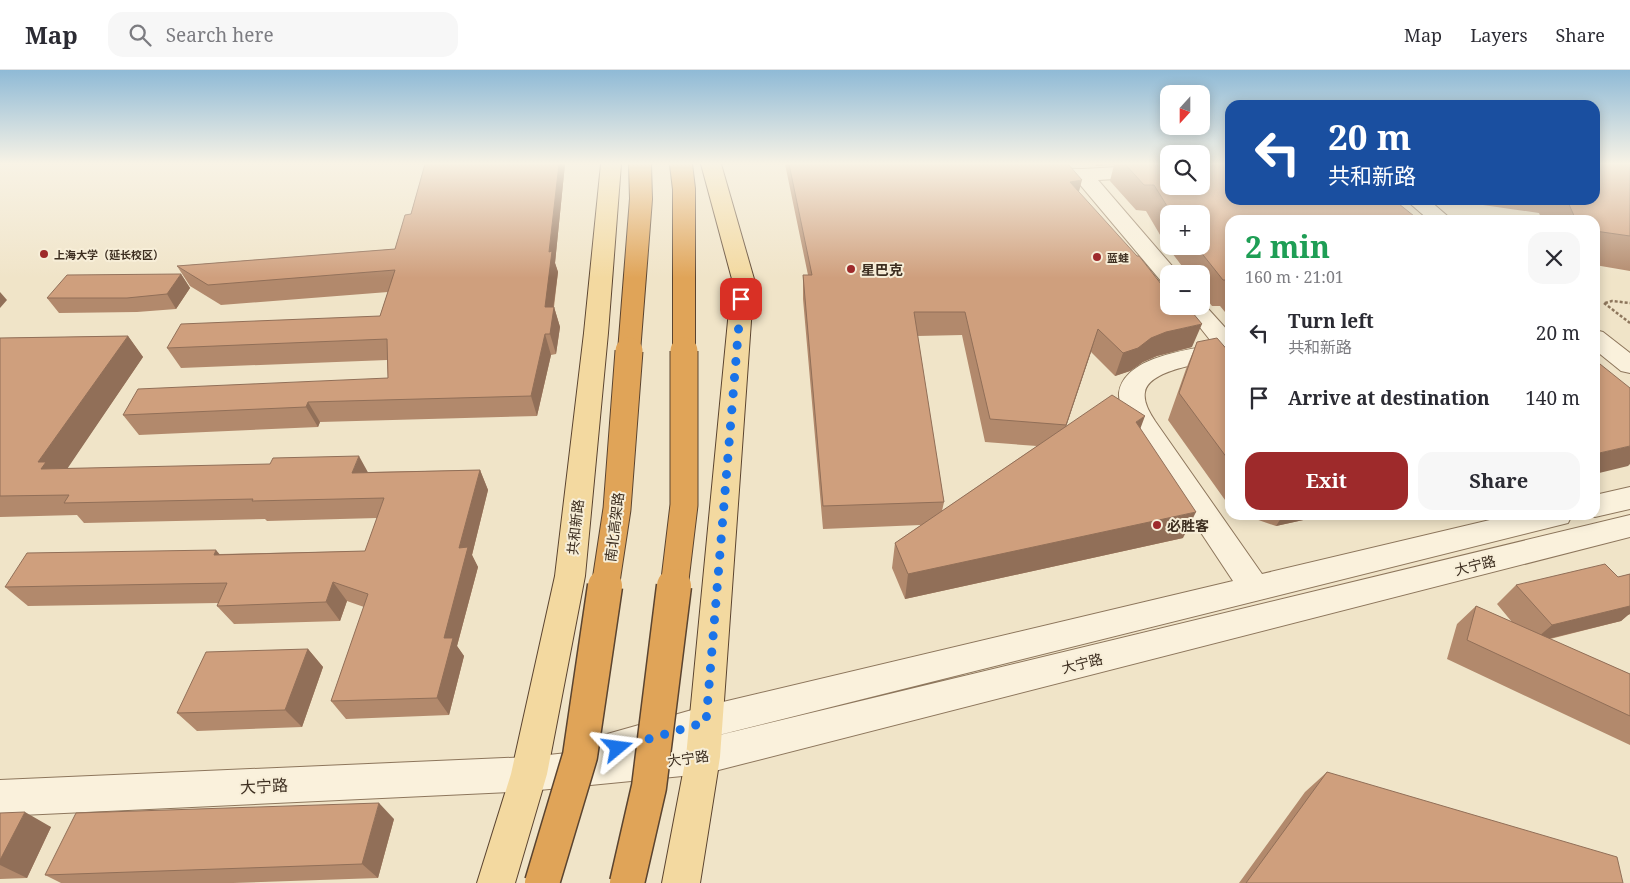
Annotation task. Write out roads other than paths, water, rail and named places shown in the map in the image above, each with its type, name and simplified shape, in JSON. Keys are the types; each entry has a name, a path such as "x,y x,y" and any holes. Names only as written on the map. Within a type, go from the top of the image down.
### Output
{"highway":[{"name":"南北高架路","path":"542,883 580,756 617,509 641,202"},
{"path":"627,883 649,787 684,505 684,202"}],"main road":[{"name":"共和新路","path":"496,883 529,774 570,576 596,333 608,202"},
{"path":"682,883 703,757 743,279 722,202"}],"street":[{"path":"1107,202 1160,265"},
{"path":"1422,205 1436,215"},
{"path":"1201,315 1225,344"},
{"path":"1600,342 1630,365"},
{"path":"1225,351 1170,362 1152,369 1136,380 1132,392 1134,406 1144,426 1255,589"},
{"path":"1600,505 1630,498"},
{"name":"大宁路","path":"529,774 706,722 1538,520"},
{"name":"大宁路","path":"0,798 529,774 703,757 1630,526"}],"place":[{"name":"上海大学（延长校区）","path":"44,254"},
{"name":"蓝蛙","path":"1097,257"},
{"name":"星巴克","path":"851,269"},
{"name":"必胜客","path":"1157,525"}]}
